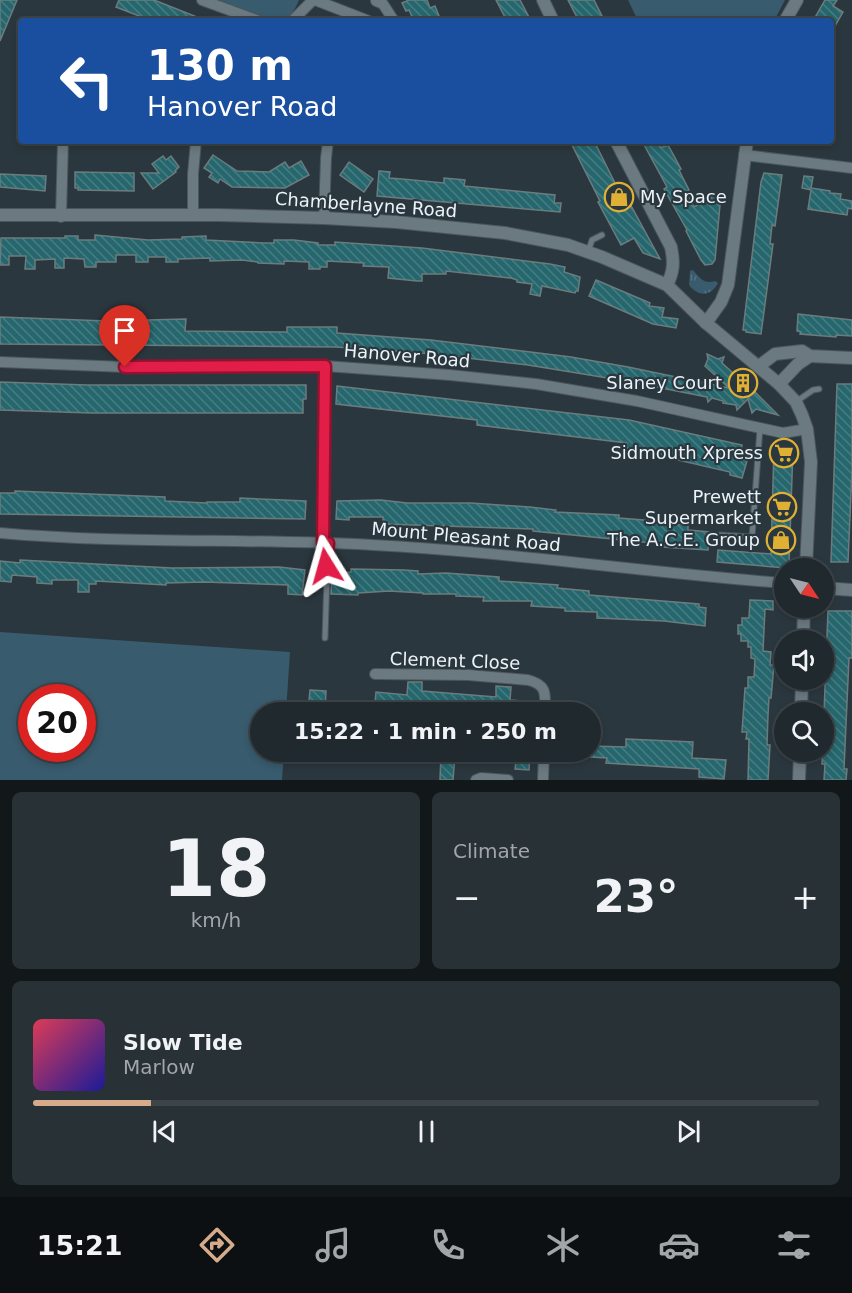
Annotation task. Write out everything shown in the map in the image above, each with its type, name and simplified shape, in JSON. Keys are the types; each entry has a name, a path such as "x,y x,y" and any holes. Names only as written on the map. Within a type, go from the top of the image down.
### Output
{"street":[{"path":"202,0 251,18"},
{"path":"295,18 314,0 361,18"},
{"path":"543,0 552,18"},
{"path":"787,18 797,0"},
{"path":"370,18 376,1 383,4 392,18"},
{"path":"61,217 63,144"},
{"path":"193,215 196,144"},
{"path":"324,218 328,144"},
{"path":"618,144 671,247 674,262 673,273 667,285"},
{"path":"706,323 721,302 728,285 746,144"},
{"path":"744,155 852,168"},
{"name":"Chamberlayne Road","path":"0,215 324,218 396,222 505,233 568,245 667,285 706,323 759,366 796,402"},
{"path":"759,366 775,354 802,351 810,356 852,358"},
{"path":"791,352 798,364"},
{"path":"779,384 798,364 810,356"},
{"name":"Hanover Road","path":"0,362 125,367 325,366 450,375 536,384 637,401 783,434 807,429"},
{"path":"325,366 325,543"},
{"path":"796,402 807,429 811,462 806,558"},
{"name":"Mount Pleasant Road","path":"0,532 110,538 325,543 509,555 699,577 774,582"},
{"path":"834,589 852,590"},
{"name":"Clement Close","path":"375,674 468,675 528,680 538,682 543,687 545,702"},
{"path":"543,780 544,762"},
{"path":"799,780 800,762"},
{"path":"476,780 481,778 508,780"}],"lane":[{"path":"588,252 592,240 602,235"},
{"path":"796,402 813,390 819,389"},
{"path":"720,535 752,537 760,428"},
{"path":"325,543 325,638"}],"green space":[{"path":"217,0 299,0 286,18 264,18"},
{"path":"628,0 785,0 776,18 637,18"},
{"path":"693,270 705,281 718,283 715,288 704,294 696,292 689,285 690,271"},
{"path":"0,632 290,652 287,702 250,702 250,762 283,762 282,780 0,780"}],"building":[{"path":"0,0 17,0 0,41"},
{"path":"119,0 154,0 199,18 144,18 116,7"},
{"path":"409,0 427,0 430,8 435,6 440,18 413,18 402,3"},
{"path":"496,0 520,0 529,18 505,18"},
{"path":"568,0 594,0 602,16 598,18 577,18"},
{"path":"825,0 837,0 833,6 843,12 834,28 834,18 815,18"},
{"path":"572,144 596,144 619,191 622,189 660,259 643,253 634,238 621,245 598,202 600,201"},
{"path":"644,144 659,144 661,148 668,145 681,169 679,170 689,190 686,192 694,207 714,195 720,205 715,260 712,264 705,265 701,260 664,189 667,187"},
{"path":"213,155 237,171 269,172 285,162 289,168 301,161 309,175 285,188 232,187 220,179 218,183 209,177 212,173 204,168"},
{"path":"163,156 166,160 171,156 179,167 176,172 153,189 141,173 159,173 152,164"},
{"path":"349,162 373,179 364,192 340,175"},
{"path":"379,171 390,172 389,178 444,183 444,178 465,180 464,186 555,195 554,203 561,203 560,212 377,196"},
{"path":"75,172 134,173 134,191 78,190 75,188"},
{"path":"764,173 782,175 775,226 772,225 770,244 773,244 761,334 743,330"},
{"path":"0,174 46,176 45,191 0,187"},
{"path":"804,176 813,177 811,188 841,194 840,199 852,201 852,209 848,208 847,215 808,209 811,190 802,188"},
{"path":"95,235 148,240 206,236 206,240 274,243 274,240 294,240 318,243 318,245 335,245 335,242 422,248 550,264 565,267 564,272 580,277 578,291 575,293 542,286 540,296 530,294 532,284 517,282 511,278 446,271 446,274 422,274 422,281 417,281 388,278 389,267 363,266 364,263 327,261 327,267 309,269 309,262 258,263 242,260 210,261 210,258 178,259 178,262 166,262 166,257 148,257 148,262 136,262 136,255 116,255 116,262 96,262 96,267 85,267 84,259 64,258 64,268 55,268 55,259 35,260 35,269 25,269 26,256 9,256 9,265 0,265 1,238 78,236 78,240 95,240"},
{"path":"596,280 650,303 649,306 664,308 662,317 678,319 676,328 653,324 589,296"},
{"path":"798,314 852,320 852,336 800,334 801,332 797,331"},
{"path":"0,317 107,321 186,319 185,331 287,332 287,327 337,327 337,333 431,340 571,357 729,388 705,366 708,359 707,354 718,359 724,357 722,363 750,383 753,390 778,415 756,409 752,413 748,399 737,410 736,405 712,398 708,402 707,397 626,381 528,365 432,354 336,347 0,344"},
{"path":"0,382 87,385 306,385 306,399 303,399 303,413 91,413 0,410"},
{"path":"837,384 852,384 852,470 848,562 834,562 834,558 831,558"},
{"path":"337,386 629,420 742,445 739,459 747,461 742,478 730,475 730,472 626,448 627,443 477,425 477,420 336,404"},
{"path":"774,448 793,448 789,558 774,558 774,567 717,562 718,550 771,554"},
{"path":"15,491 165,497 165,501 207,503 240,502 240,498 306,501 305,519 0,514 0,493 15,493"},
{"path":"381,500 530,507 556,510 555,512 619,515 619,518 656,521 656,524 688,525 688,530 710,532 708,550 662,547 662,544 533,531 533,529 383,524 383,517 336,519 337,501"},
{"path":"20,560 172,568 279,567 305,570 302,595 288,594 288,585 204,582 166,583 166,585 96,581 96,584 89,584 89,592 78,592 78,580 52,580 52,584 37,583 37,577 12,575 11,582 0,581 0,561 20,563"},
{"path":"351,569 404,570 418,571 418,574 446,573 499,577 499,581 558,585 557,588 589,591 589,595 699,604 699,607 706,608 705,626 664,621 597,618 597,612 565,611 565,608 531,606 532,601 483,601 484,597 456,596 456,594 389,591 358,593 358,595 331,594 332,574 351,572"},
{"path":"750,600 773,601 773,610 765,609 763,651 771,652 770,665 774,665 768,715 767,745 770,745 768,780 748,780 749,739 746,739 747,732 742,732 745,688 748,688 748,677 754,677 755,659 751,658 751,647 748,647 748,641 741,641 738,625 742,625 742,618 749,618"},
{"path":"834,611 852,611 852,658 849,658 844,769 847,769 846,780 824,780 825,764 822,764 822,762 834,762 834,702 824,702 825,690 834,690 834,630 827,630 828,618 834,618"},
{"path":"408,682 422,682 422,691 496,697 496,686 511,687 510,700 534,702 375,702 376,692 407,695"},
{"path":"310,690 326,691 325,702 309,702"},
{"path":"626,739 693,742 692,758 726,760 724,779 699,777 699,769 606,763 607,758 601,758 601,746 626,747"},
{"path":"441,762 454,762 453,780 440,780"},
{"path":"516,762 529,762 529,770 515,769"}],"place":[{"name":"My Space","path":"619,197"},
{"name":"Slaney Court","path":"743,383"},
{"name":"Sidmouth Xpress","path":"784,453"},
{"name":"Prewett Supermarket","path":"782,507"},
{"name":"The A.C.E. Group","path":"781,540"}],"route":[{"path":"125,367 325,366 323,543 328,543 326,566"}]}
